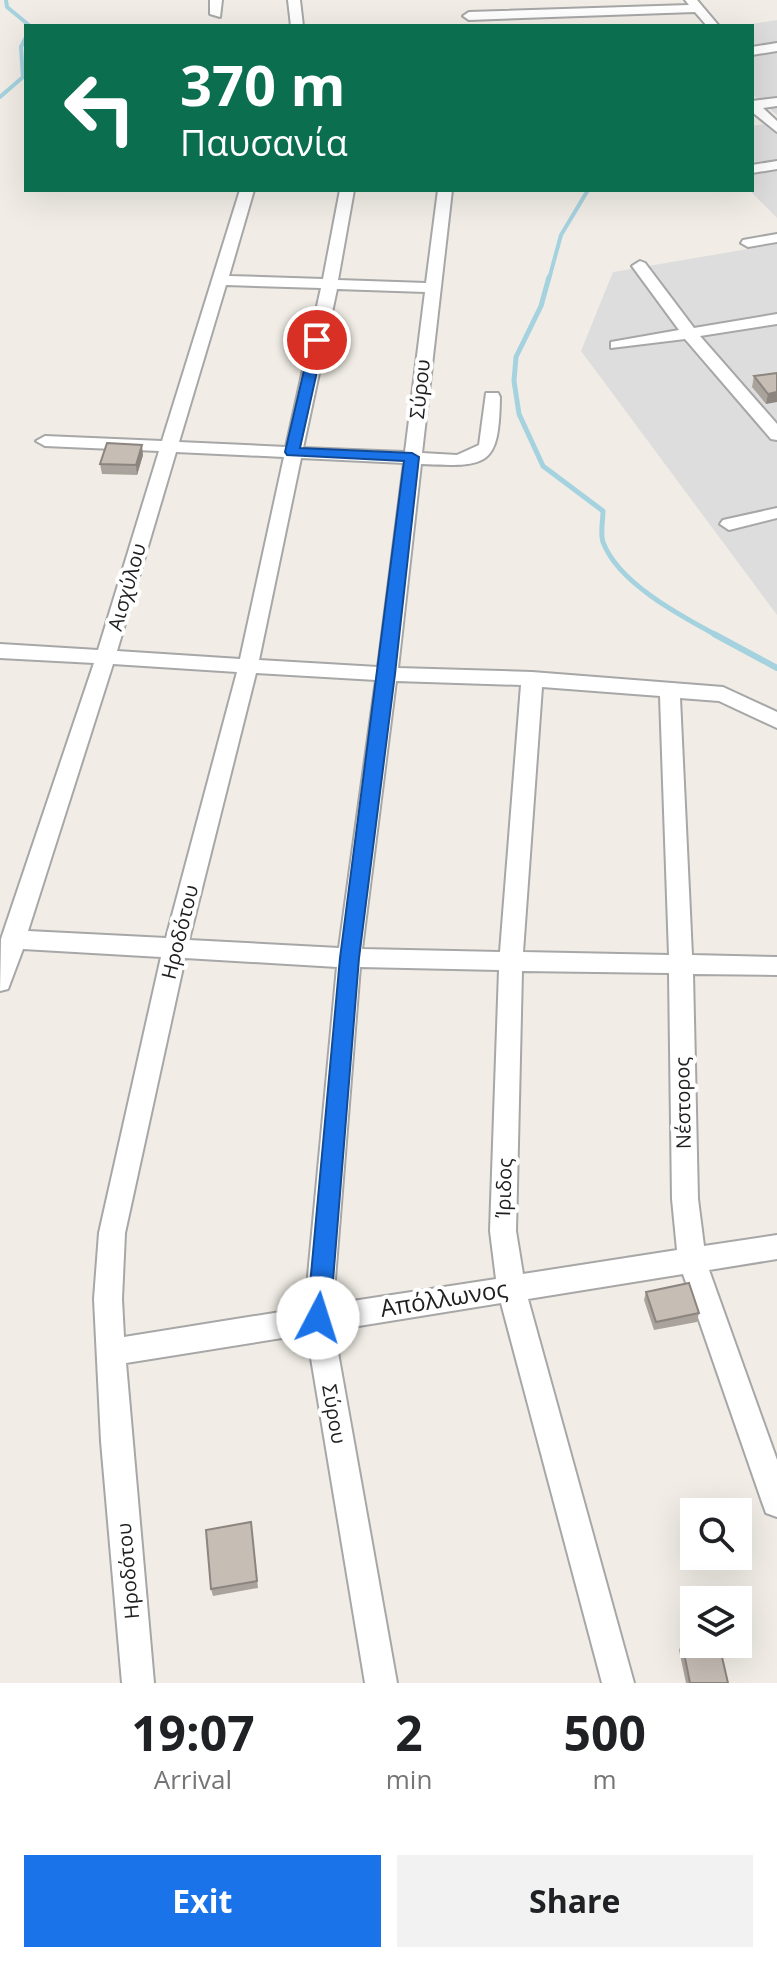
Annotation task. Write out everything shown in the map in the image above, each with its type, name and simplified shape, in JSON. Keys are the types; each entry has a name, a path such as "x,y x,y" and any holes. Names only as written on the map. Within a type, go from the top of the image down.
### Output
{"street":[{"path":"216,0 216,14"},
{"path":"294,0 297,24"},
{"path":"469,0 470,21 624,5 695,4 711,24"},
{"path":"544,0 549,13"},
{"path":"754,51 777,47"},
{"path":"754,105 777,102"},
{"path":"754,107 777,128"},
{"path":"754,169 777,165"},
{"name":"Αισχύλου","path":"0,982 106,656 246,192"},
{"name":"Ηροδότου","path":"138,1683 116,1441 108,1299 112,1233 175,948 248,666 330,284 347,192"},
{"name":"Σύρου","path":"381,1683 318,1318 349,958 387,674 445,192"},
{"path":"748,243 777,238"},
{"path":"640,266 690,334 777,435"},
{"path":"219,280 431,288"},
{"path":"617,345 777,319"},
{"path":"45,441 457,460 484,454 489,447 492,397"},
{"path":"758,414 777,410"},
{"path":"729,524 777,513"},
{"path":"0,651 387,674 532,679 723,694 777,721"},
{"name":"Ίριδος","path":"532,679 511,961 503,1231 511,1288 618,1683"},
{"name":"Νέστορος","path":"670,690 681,964 685,1199 692,1260 777,1502"},
{"path":"13,939 349,958 777,966"},
{"name":"Απόλλωνος","path":"111,1352 777,1247"}],"shaded area":[{"path":"777,20 777,115 754,96 752,24"},
{"path":"777,122 777,218 751,192 754,192 754,126"},
{"path":"777,244 777,615 581,351 613,272"}],"building":[{"path":"777,373 777,392 768,394 754,376"},
{"path":"107,443 142,445 136,465 100,464"},
{"path":"689,1283 699,1313 656,1322 646,1292"},
{"path":"251,1522 257,1581 211,1589 206,1530"},
{"path":"685,1658 722,1658 728,1683 690,1683"}],"waterway":[{"path":"6,0 7,7 28,24"},
{"path":"0,97 23,77 21,47 24,41"},
{"path":"549,279 561,235 587,192"},
{"path":"549,277 541,306 516,357 514,381 519,414 543,466 603,511 603,542 622,571 652,597 718,636"},
{"path":"714,634 777,668"}],"route":[{"path":"317,340 292,452 412,457 349,958 318,1318"}]}
